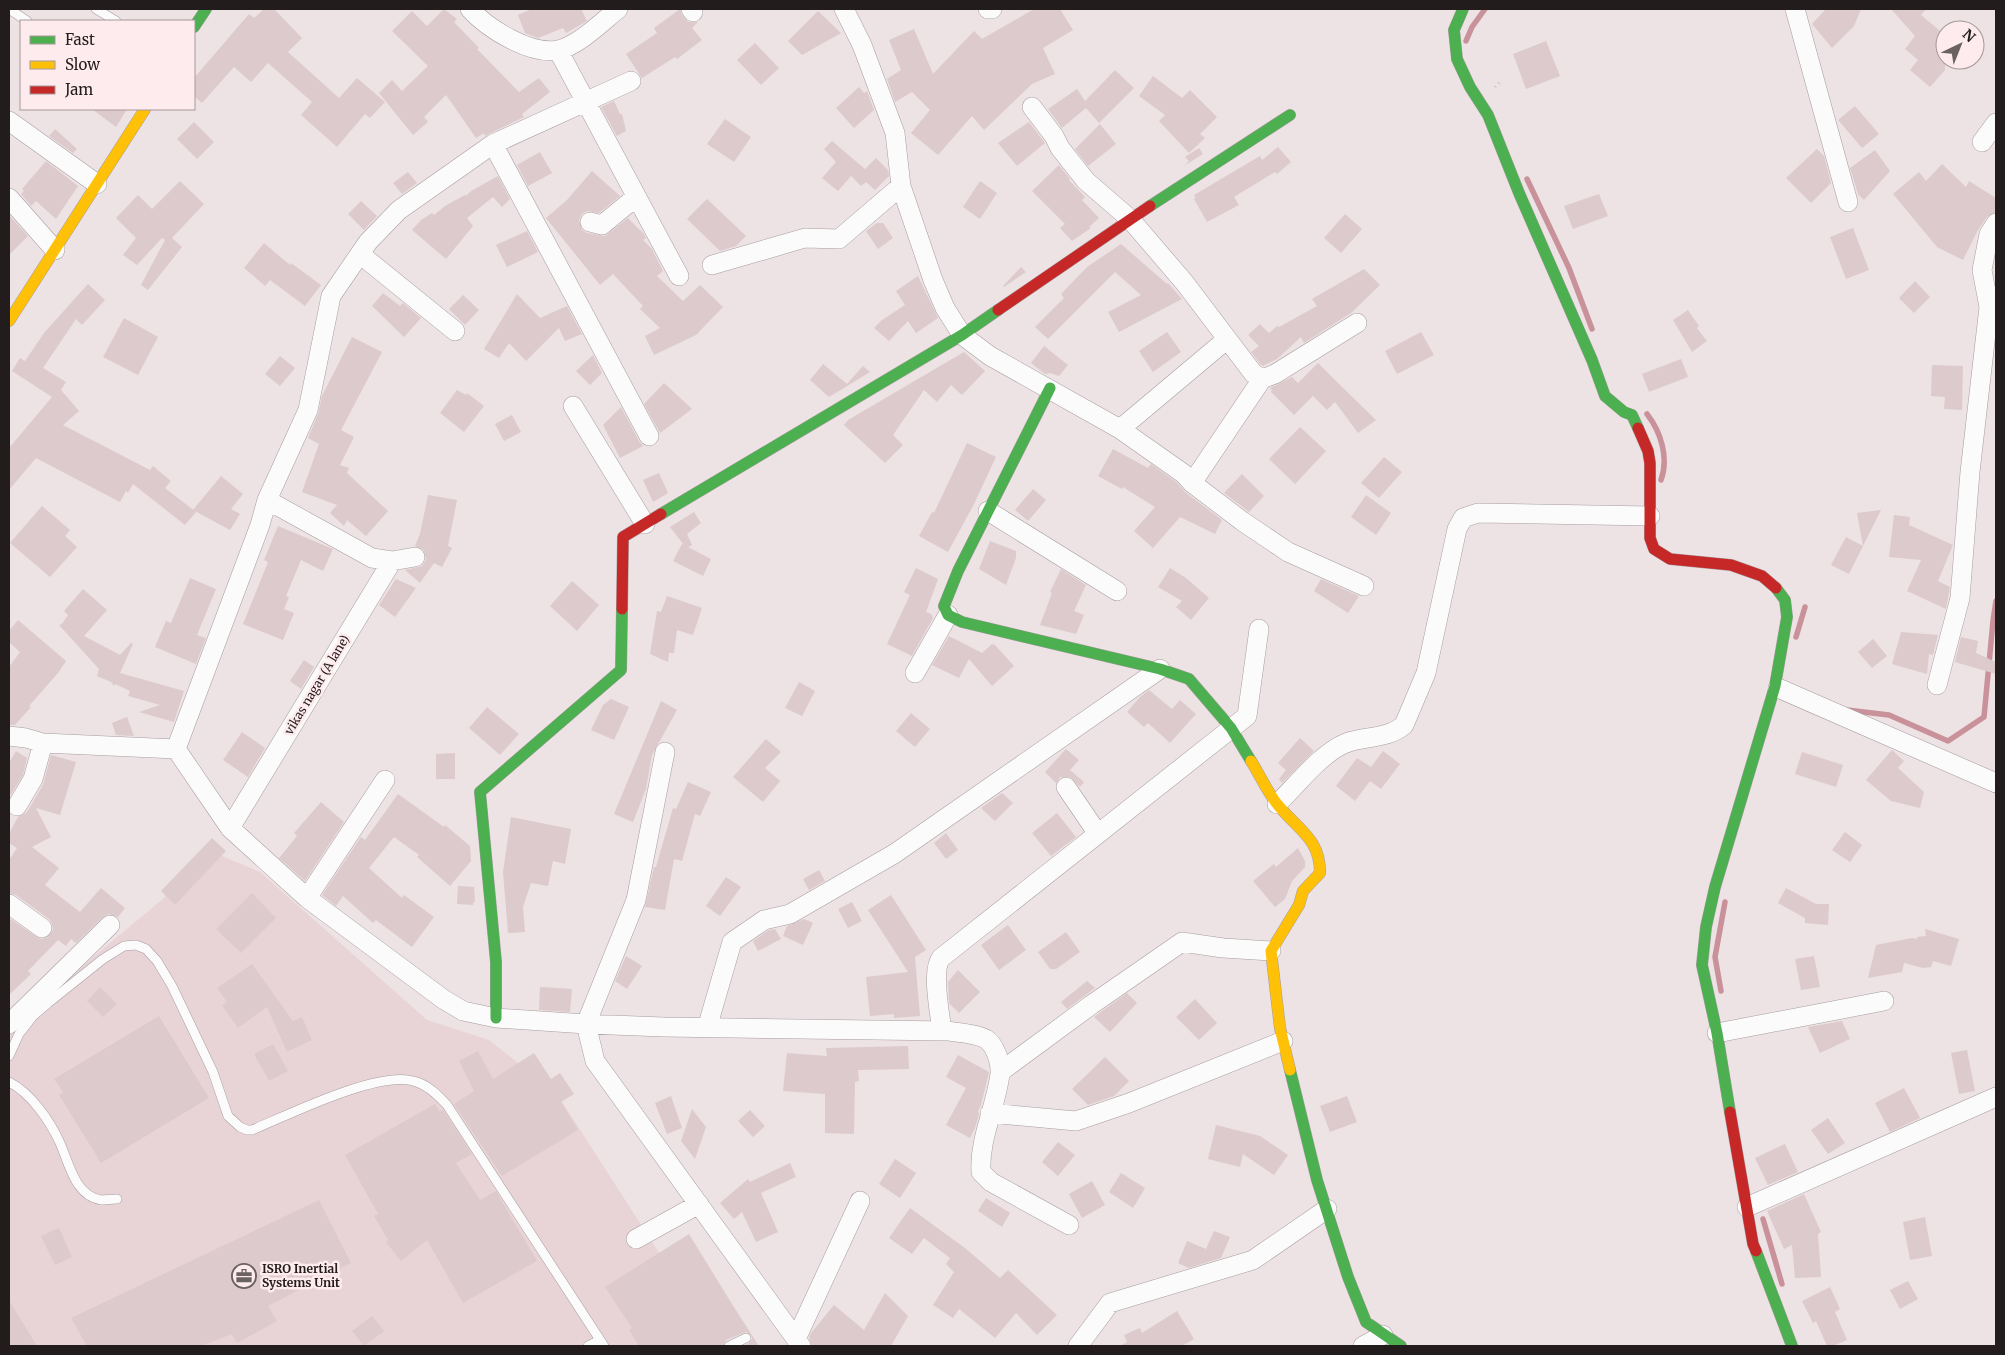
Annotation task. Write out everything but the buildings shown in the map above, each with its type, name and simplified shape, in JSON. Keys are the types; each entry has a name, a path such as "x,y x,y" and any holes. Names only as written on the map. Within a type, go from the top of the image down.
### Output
{"street":[{"path":"195,26 206,9"},
{"path":"470,9 480,20 502,34 540,49 558,50 578,40 618,9"},
{"path":"844,9 862,45 895,133 901,186 932,280 945,308 962,335 990,356 1120,429 1184,474 1192,483 1242,522 1288,552 1364,586"},
{"path":"1463,9 1454,30 1457,59 1470,87 1488,115 1519,193 1592,360 1605,396 1624,412 1632,415 1645,443 1650,464 1651,542 1659,554 1676,560 1731,565 1768,579 1782,595 1786,607 1787,617 1781,689 1715,888 1706,927 1702,965 1717,1033 1753,1244 1792,1346"},
{"path":"1795,9 1848,202"},
{"path":"558,50 679,276"},
{"path":"176,749 260,525 267,500 308,410 331,296 368,242 399,210 493,144 631,81"},
{"path":"1032,107 1054,136 1060,148 1086,180 1130,219 1184,282 1226,340 1253,373 1262,379"},
{"path":"9,321 144,110"},
{"path":"496,1018 496,962 480,792 620,670 624,538 962,335 1130,219 1290,115"},
{"path":"9,121 97,184"},
{"path":"1982,142 1996,123"},
{"path":"493,144 649,436"},
{"path":"712,265 805,238 839,239 901,186"},
{"path":"590,222 602,225 636,197"},
{"path":"9,198 55,250"},
{"path":"1938,684 1960,598 1970,472 1991,285 1982,270 1989,234 1996,223"},
{"path":"360,254 455,331"},
{"path":"1192,483 1262,379 1275,374 1357,323"},
{"path":"1120,429 1226,340"},
{"path":"1050,388 958,571 944,606 948,615 962,622 1160,669 1189,679 1231,728 1278,804 1312,841 1320,858 1320,873 1303,891 1299,905 1271,951 1280,1028 1317,1180 1348,1277 1366,1322 1383,1336 1401,1346"},
{"path":"574,406 645,524"},
{"path":"267,500 372,558 392,561 415,557"},
{"path":"988,511 1117,591"},
{"path":"1278,804 1329,752 1346,743 1391,733 1404,725 1426,672 1457,529 1463,518 1478,513 1650,516"},
{"name":"vikas nagar (A lane)","path":"230,828 392,561"},
{"path":"915,674 948,615"},
{"path":"942,1031 937,973 938,961 1247,716 1259,629"},
{"path":"707,1028 732,942 764,920 790,914 894,854 1160,669"},
{"path":"1781,689 1996,783"},
{"path":"9,736 43,743 176,749"},
{"path":"17,806 33,779 43,743"},
{"path":"176,749 230,828 307,898 443,999 463,1011 496,1018 586,1024 707,1028 942,1031 976,1035 987,1040 996,1051 1000,1072 980,1161 981,1172 991,1182 1069,1225"},
{"path":"665,752 636,900 586,1024 595,1061 799,1343"},
{"path":"307,898 385,780"},
{"path":"1066,787 1098,834"},
{"path":"9,904 42,928"},
{"path":"9,1024 110,925"},
{"path":"1000,1072 1091,1005 1182,942 1223,948 1271,951"},
{"path":"1717,1033 1884,1001"},
{"path":"990,1113 1076,1121 1283,1041"},
{"path":"1747,1207 1996,1097"},
{"path":"799,1343 860,1201"},
{"path":"636,1240 699,1204"},
{"path":"1078,1346 1110,1303 1253,1260 1327,1209"},
{"path":"1363,1346 1383,1336"}],"lane":[{"path":"9,9 26,20"},
{"path":"96,9 114,20"},
{"path":"9,1056 19,1034 33,1016 103,959 124,946 136,945 146,949 157,961 172,986 213,1072 228,1116 240,1127 252,1130 360,1086 385,1081 416,1081 434,1093 447,1105 602,1343 588,1346"},
{"path":"9,1082 20,1088 44,1117 60,1142 72,1173 79,1184 94,1197 102,1200 117,1199"},
{"path":"729,1346 746,1338"}],"shaded area":[{"path":"217,854 260,872 427,1020 489,1040 557,1094 719,1346 9,1346 9,1027"}],"waterway":[{"path":"1466,41 1472,27 1485,9"},
{"path":"1527,179 1569,268 1592,329"},
{"path":"1647,414 1660,437 1664,454 1661,480"},
{"path":"1847,710 1889,715 1948,741 1984,717 1996,601"},
{"path":"1796,637 1805,607"},
{"path":"1721,991 1715,957 1725,902"},
{"path":"1763,1219 1782,1284"}],"traffic: fast":[{"path":"195,26 206,9"},
{"path":"1463,9 1454,30 1457,59 1470,87 1488,115 1519,193 1592,360 1605,396 1624,412 1632,415 1638,428"},
{"path":"1150,206 1290,115"},
{"path":"661,514 962,335 998,310"},
{"path":"1050,388 958,571 944,606 948,615 962,622 1160,669 1189,679 1231,728 1251,761"},
{"path":"1730,1112 1717,1033 1702,965 1706,927 1715,887 1775,686 1787,617 1785,600 1776,588"},
{"path":"496,1018 496,962 480,792 621,670 622,609"},
{"path":"1290,1070 1317,1180 1348,1277 1366,1322 1401,1346"},
{"path":"1756,1251 1792,1346"}],"traffic: slow":[{"path":"9,321 144,110"},
{"path":"1251,761 1274,800 1312,843 1319,861 1320,873 1303,891 1299,905 1271,951 1280,1028 1290,1070"}],"traffic: jam":[{"path":"998,310 1150,206"},
{"path":"1638,428 1648,451 1650,463 1650,538 1654,549 1670,559 1731,565 1762,576 1776,588"},
{"path":"622,609 623,537 661,514"},
{"path":"1730,1112 1753,1244 1756,1251"}],"place":[{"name":"ISRO Inertial Systems Unit","path":"244,1276"}]}
